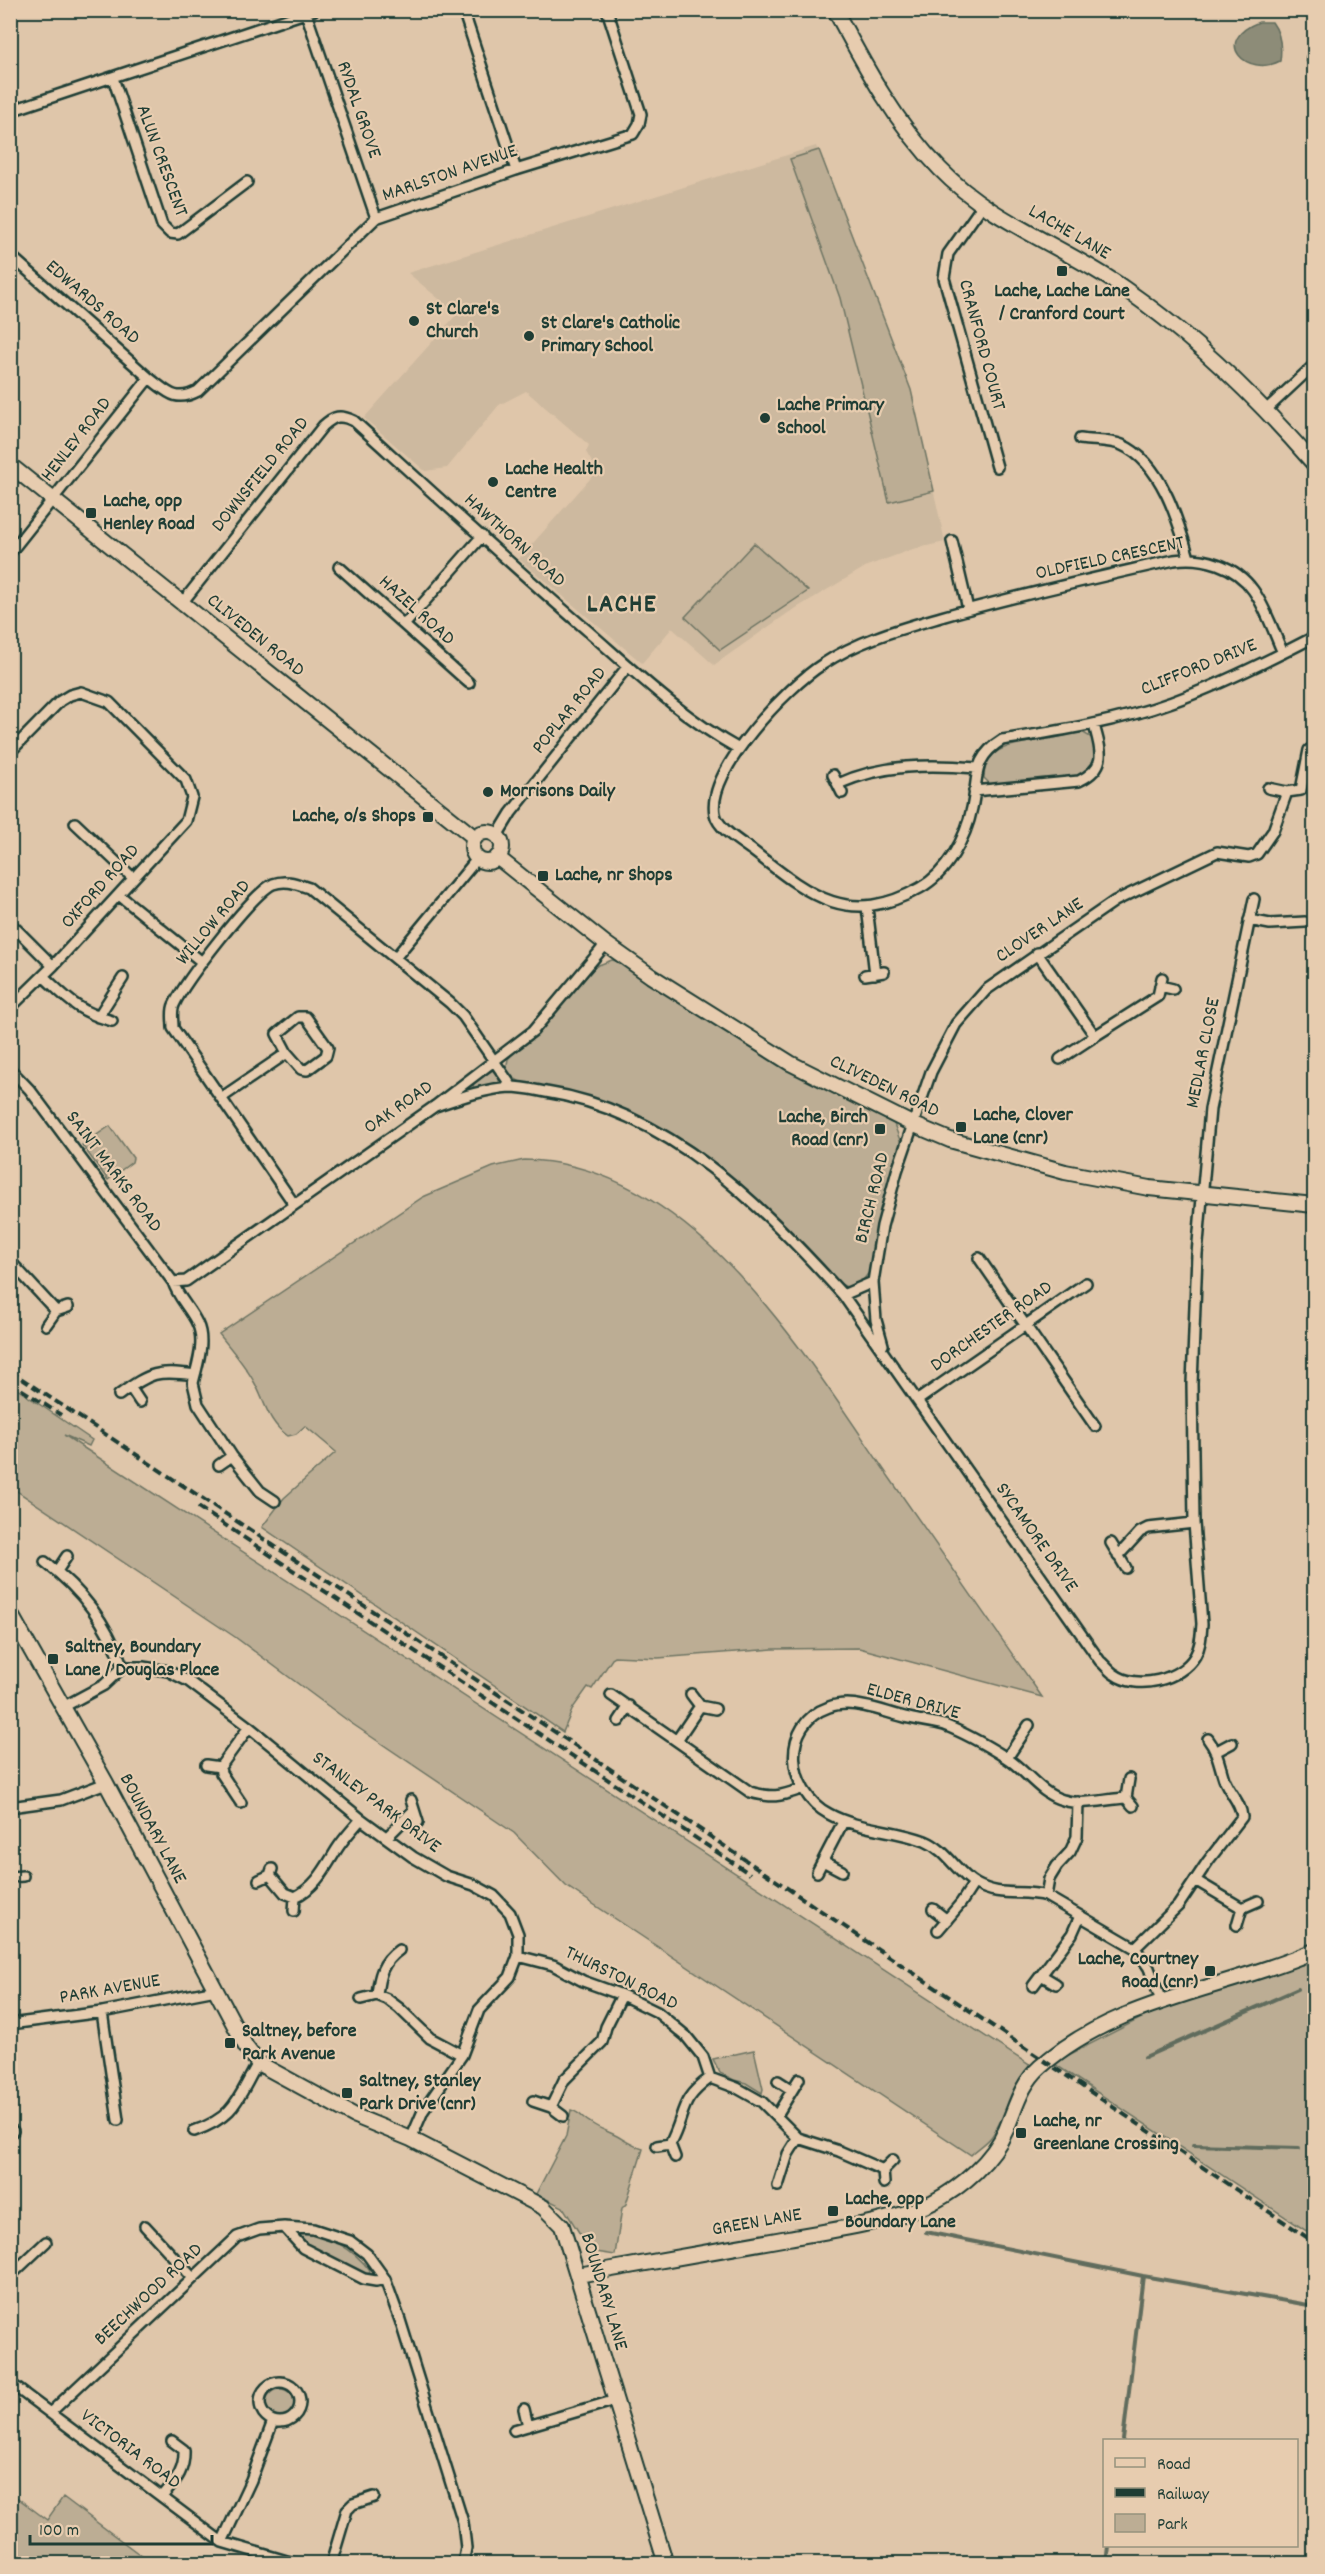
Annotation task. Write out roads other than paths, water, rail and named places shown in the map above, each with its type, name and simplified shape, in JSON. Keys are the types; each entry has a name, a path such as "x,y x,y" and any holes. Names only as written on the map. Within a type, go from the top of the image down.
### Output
{"street":[{"path":"464,10 516,170"},
{"name":"MARLSTON AVENUE","path":"149,378 172,395 180,397 198,390 376,218 516,170 633,134 639,124 638,102 607,10"},
{"name":"LACHE LANE","path":"835,10 858,53 916,143 941,170 982,206 1124,288 1190,338 1267,409 1314,464"},
{"path":"10,111 310,12"},
{"name":"RYDAL GROVE","path":"310,12 376,218"},
{"name":"ALUN CRESCENT","path":"113,78 162,225 170,233 178,234 247,182"},
{"name":"CRANFORD COURT","path":"982,206 948,254 944,278 997,467"},
{"name":"EDWARDS ROAD","path":"10,255 149,378"},
{"path":"1267,409 1314,365"},
{"name":"HENLEY ROAD","path":"10,553 149,378"},
{"name":"DOWNSFIELD ROAD","path":"183,603 323,426 338,416 354,421"},
{"name":"HAWTHORN ROAD","path":"354,421 628,666 699,725 739,749"},
{"path":"1080,439 1119,444 1137,453 1174,507 1189,558"},
{"name":"CLIVEDEN ROAD","path":"10,465 474,838"},
{"path":"405,624 482,537"},
{"path":"952,541 968,609"},
{"name":"OLDFIELD CRESCENT","path":"1017,738 1002,740 991,747 977,768 972,809 957,849 940,871 922,888 867,907 839,904 813,896 798,887 715,817 713,798 718,783 739,749 782,699 805,676 824,663 881,634 968,609 1189,558 1200,558 1230,570 1254,590 1283,653"},
{"name":"HAZEL ROAD","path":"339,567 469,683"},
{"name":"CLIFFORD DRIVE","path":"1017,738 1094,724 1170,703 1233,679 1314,637"},
{"name":"POPLAR ROAD","path":"497,836 511,813 628,666"},
{"name":"OXFORD ROAD","path":"10,752 60,701 81,692 109,702 186,780 192,797 186,821 53,966 10,1008"},
{"path":"974,791 1079,781 1091,775 1098,767 1101,750 1094,724"},
{"path":"1268,788 1287,792 1301,790 1309,750"},
{"path":"838,784 870,773 902,767 942,765 977,768"},
{"name":"CLOVER LANE","path":"912,1124 931,1072 956,1024 986,990 1037,953 1115,902 1208,856 1227,852 1249,857 1257,854 1273,831 1287,792"},
{"path":"75,823 133,878"},
{"path":"483,832 497,836 501,845 497,857 488,862 477,859 472,850 474,838 483,832"},
{"name":"CLIVEDEN ROAD","path":"497,857 606,944 702,1008 790,1063 912,1124 950,1140 1065,1172 1149,1188 1314,1205"},
{"path":"395,958 477,859"},
{"name":"WILLOW ROAD","path":"294,1204 173,1028 172,1008 202,963 259,894 274,884 290,882 309,888 463,1016 496,1061"},
{"path":"119,895 202,963"},
{"name":"MEDLAR CLOSE","path":"1203,1194 1210,1109 1254,899"},
{"path":"865,975 880,973 867,907"},
{"path":"1249,920 1270,924 1305,922"},
{"path":"10,923 53,966"},
{"name":"OAK ROAD","path":"173,1282 186,1281 192,1277 496,1061 533,1031 606,944"},
{"path":"1037,953 1095,1036"},
{"path":"43,976 78,1008 112,1021"},
{"path":"98,1017 123,978"},
{"path":"1060,1059 1158,996 1161,982 1173,989"},
{"path":"298,1017 306,1017 328,1048 326,1056 307,1070 300,1069 287,1053 278,1034 298,1017"},
{"path":"221,1098 287,1053"},
{"path":"496,1061 512,1087"},
{"name":"SAINT MARKS ROAD","path":"10,1069 30,1090 173,1282 176,1293 198,1324 201,1340 193,1383 198,1404 232,1456 260,1491 275,1501"},
{"name":"SYCAMORE DRIVE","path":"435,1106 486,1090 512,1087 573,1097 642,1123 661,1133 726,1179 762,1210 843,1295 1100,1661 1116,1676 1133,1681 1150,1682 1168,1677 1184,1667 1194,1657 1201,1640 1202,1624 1194,1523 1194,1314 1203,1194"},
{"name":"BIRCH ROAD","path":"884,1352 876,1320 873,1282 882,1226 912,1124"},
{"path":"979,1258 1024,1327 1095,1426"},
{"path":"10,1261 56,1311"},
{"path":"843,1295 873,1282"},
{"name":"DORCHESTER ROAD","path":"918,1400 1086,1283"},
{"path":"46,1325 56,1311 68,1308"},
{"path":"119,1395 146,1377 164,1371 195,1375"},
{"path":"130,1387 140,1402"},
{"path":"219,1465 232,1456"},
{"path":"1118,1556 1140,1532 1148,1528 1194,1523"},
{"path":"1111,1543 1126,1568"},
{"path":"57,1571 67,1556"},
{"path":"45,1562 89,1601 116,1649 123,1667 104,1685 64,1706"},
{"name":"BOUNDARY LANE","path":"10,1613 14,1630 64,1706 246,2047 258,2063 355,2116 411,2139 553,2214 562,2226 666,2564"},
{"name":"STANLEY PARK DRIVE","path":"123,1667 168,1671 209,1695 361,1819 413,1857 446,1876 474,1885 494,1896 510,1913 518,1934 518,1956"},
{"path":"691,1694 700,1706 715,1709"},
{"path":"611,1695 750,1791 780,1797 801,1788 823,1811 843,1822 908,1836 936,1846 974,1883 994,1893 1033,1892 1047,1896 1135,1948 1149,1968 1161,2001"},
{"name":"ELDER DRIVE","path":"801,1788 794,1767 794,1752 801,1732 811,1717 829,1707 848,1704 943,1725 1007,1758 1051,1795 1062,1800 1078,1803 1126,1798"},
{"path":"619,1721 629,1706"},
{"path":"677,1740 700,1706"},
{"path":"1007,1758 1029,1725"},
{"path":"241,1803 221,1773 220,1767 249,1727"},
{"path":"1135,1948 1178,1906 1242,1817 1241,1806 1225,1780 1216,1751 1208,1739"},
{"path":"1216,1751 1232,1743"},
{"path":"206,1765 220,1767"},
{"path":"1129,1779 1126,1798 1133,1806"},
{"path":"10,1807 61,1800 106,1783"},
{"path":"411,1800 418,1822"},
{"path":"1047,1896 1049,1880 1057,1866 1070,1852 1077,1837 1078,1803"},
{"path":"387,1837 414,1810"},
{"path":"259,1880 271,1872 285,1893 295,1897 304,1893 324,1872 338,1848 361,1819"},
{"path":"817,1872 843,1822"},
{"path":"823,1861 842,1871"},
{"path":"10,1877 23,1876"},
{"path":"1195,1880 1242,1908"},
{"path":"938,1930 974,1883"},
{"path":"294,1911 295,1897"},
{"path":"1237,1925 1242,1908 1258,1901"},
{"path":"933,1909 947,1920"},
{"path":"1033,1986 1072,1934 1080,1916"},
{"path":"377,1995 379,1976 389,1957 399,1950"},
{"name":"GREEN LANE","path":"578,2275 827,2231 914,2211 935,2200 979,2168 999,2143 1019,2094 1027,2081 1040,2067 1084,2035 1161,2001 1314,1951"},
{"path":"411,2139 423,2111 462,2055 479,2010 510,1977 518,1956"},
{"name":"THURSTON ROAD","path":"518,1956 553,1965 583,1982 622,1995 674,2024 703,2057 710,2078"},
{"path":"1041,1975 1056,1984"},
{"name":"PARK AVENUE","path":"10,2024 102,2012 216,1990"},
{"path":"361,1999 377,1995 399,2008 436,2042 462,2055"},
{"path":"551,2107 564,2080 602,2042 606,2027 622,1995"},
{"path":"102,2012 118,2120"},
{"path":"194,2131 215,2124 227,2114 237,2103 258,2063"},
{"path":"675,2157 670,2144 678,2128 681,2111 692,2092 710,2078 737,2088 762,2102 798,2138 840,2151 884,2170"},
{"path":"777,2115 800,2079"},
{"path":"778,2081 792,2090"},
{"path":"533,2101 551,2107 563,2116"},
{"path":"778,2186 788,2154 798,2138"},
{"path":"657,2146 670,2144"},
{"path":"884,2183 884,2170 893,2160"},
{"path":"145,2226 193,2278"},
{"path":"284,2227 303,2248 364,2279 376,2281 385,2279"},
{"name":"BEECHWOOD ROAD","path":"51,2412 237,2237 259,2229 284,2227 313,2229 350,2241 367,2254 385,2279 400,2320 463,2522 466,2548 463,2564"},
{"path":"10,2276 46,2242"},
{"path":"284,2382 291,2385 298,2394 299,2410 287,2421 273,2421 262,2411 260,2398 269,2386 284,2382"},
{"name":"VICTORIA ROAD","path":"10,2383 222,2542 297,2564"},
{"path":"514,2430 616,2400"},
{"path":"524,2409 528,2426"},
{"path":"222,2542 251,2480 273,2421"},
{"path":"162,2497 182,2473 185,2462 184,2450 172,2441"},
{"path":"331,2564 347,2510 353,2504 374,2497"}],"waterway":[{"path":"1145,2057 1298,1989"},
{"path":"1193,2145 1299,2148"},
{"path":"926,2232 1143,2276 1314,2306"},
{"path":"1123,2439 1143,2276"},
{"path":"1107,2564 1109,2547"}],"railway":[{"path":"10,1371 540,1722 1314,2242"},
{"path":"10,1382 61,1415"},
{"path":"198,1507 750,1874"}],"place":[{"name":"Lache, Lache Lane / Cranford Court","path":"1062,271"},
{"name":"St Clare's Church","path":"414,321"},
{"name":"St Clare's Catholic Primary School","path":"529,336"},
{"name":"Lache Primary School","path":"765,418"},
{"name":"Lache Health Centre","path":"493,482"},
{"name":"Lache, opp Henley Road","path":"91,513"},
{"name":"Morrisons Daily","path":"488,792"},
{"name":"Lache, o/s Shops","path":"428,817"},
{"name":"Lache, nr Shops","path":"543,876"},
{"name":"Lache, Clover Lane (cnr)","path":"961,1127"},
{"name":"Lache, Birch Road (cnr)","path":"880,1129"},
{"name":"Saltney, Boundary Lane / Douglas Place","path":"53,1659"},
{"name":"Lache, Courtney Road (cnr)","path":"1210,1971"},
{"name":"Saltney, before Park Avenue","path":"230,2043"},
{"name":"Saltney, Stanley Park Drive (cnr)","path":"347,2093"},
{"name":"Lache, nr Greenlane Crossing","path":"1021,2133"},
{"name":"Lache, opp Boundary Lane","path":"833,2211"}],"district":[{"name":"LACHE","path":"622,605"}]}
